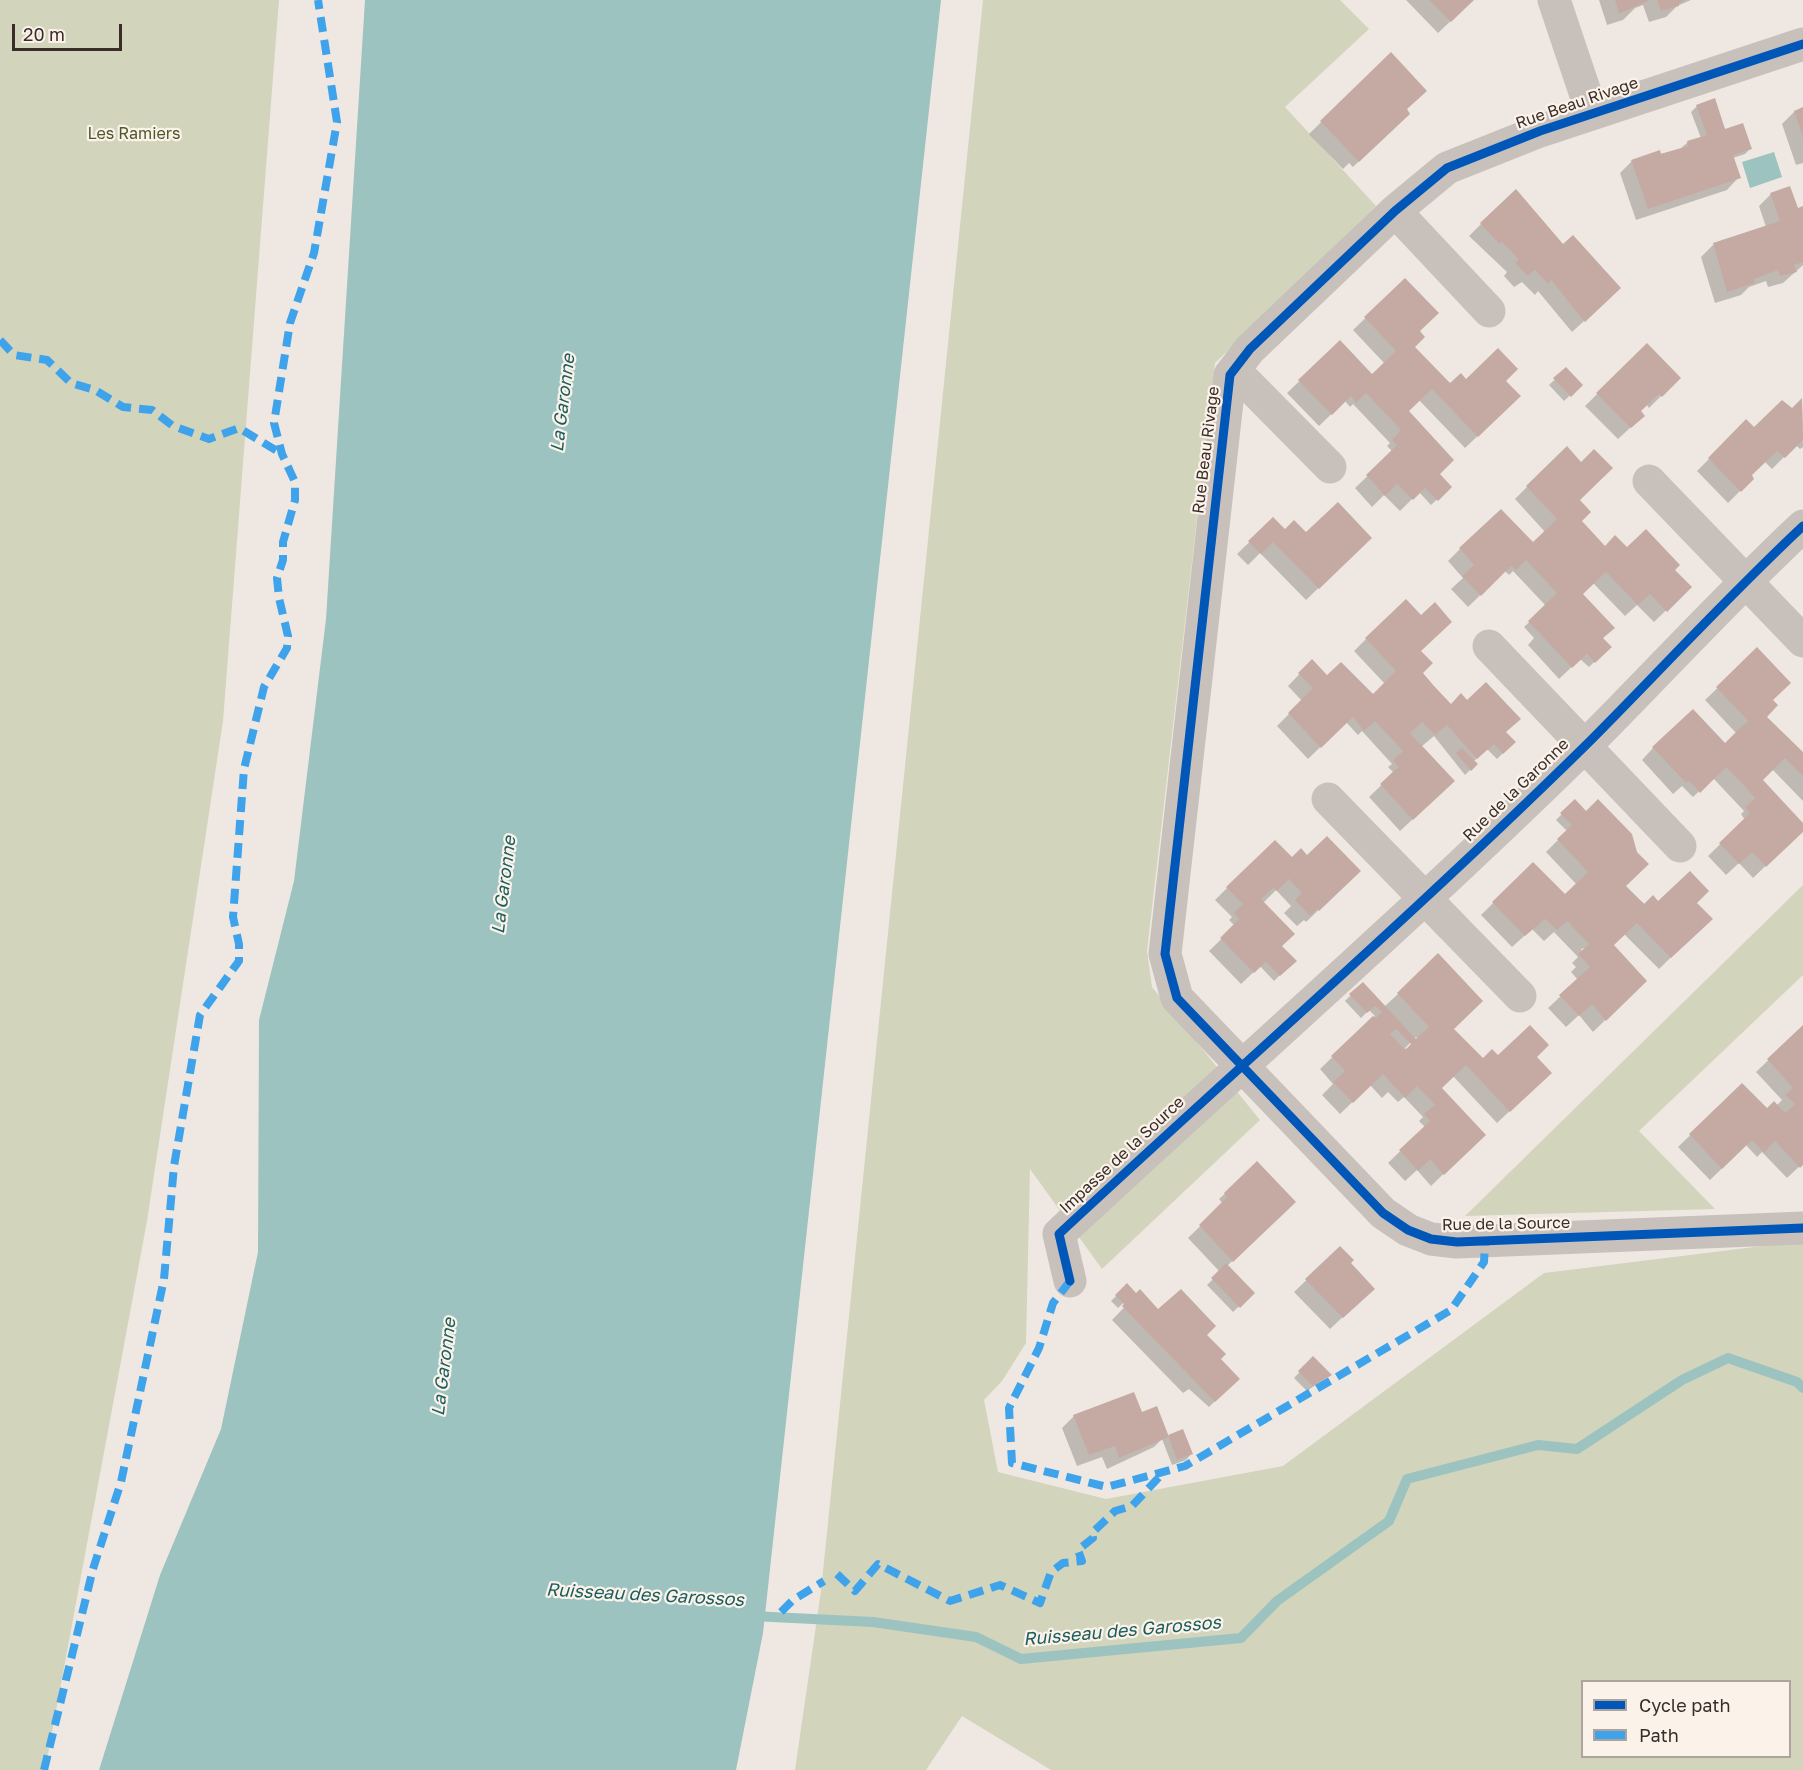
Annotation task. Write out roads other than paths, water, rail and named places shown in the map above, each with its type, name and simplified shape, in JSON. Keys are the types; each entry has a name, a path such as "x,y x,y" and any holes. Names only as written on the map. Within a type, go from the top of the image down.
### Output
{"street":[{"path":"1554,0 1592,113"},
{"name":"Rue Beau Rivage","path":"1242,1067 1177,998 1165,954 1230,375 1250,349 1395,211 1447,168 1592,113 1803,44"},
{"path":"1395,211 1489,311"},
{"name":"Rue Beau Rivage","path":"1230,375 1246,382 1330,466"},
{"path":"1649,481 1803,641"},
{"name":"Rue de la Garonne","path":"1242,1067 1426,897 1585,745 1745,581 1803,526"},
{"path":"1489,646 1680,846"},
{"path":"1328,799 1520,996"},
{"name":"Rue de la Source","path":"1242,1067 1383,1213 1408,1230 1431,1239 1485,1243 1803,1228"},
{"name":"Impasse de la Source","path":"1070,1281 1059,1234 1242,1067"}],"water":[{"name":"La Garonne","path":"365,0 941,0 763,1633 736,1770 99,1770 160,1575 221,1429 258,1252 259,1020 294,881 326,619"},
{"path":"1774,152 1782,177 1750,188 1742,162"}],"waterway":[{"name":"Ruisseau des Garossos","path":"752,1616 873,1622 976,1637 1021,1659 1241,1638 1277,1601 1389,1521 1407,1479 1538,1445 1577,1449 1682,1380 1728,1358 1797,1382 1803,1388"}],"park label":[{"name":"Les Ramiers","path":"134,134"}]}
